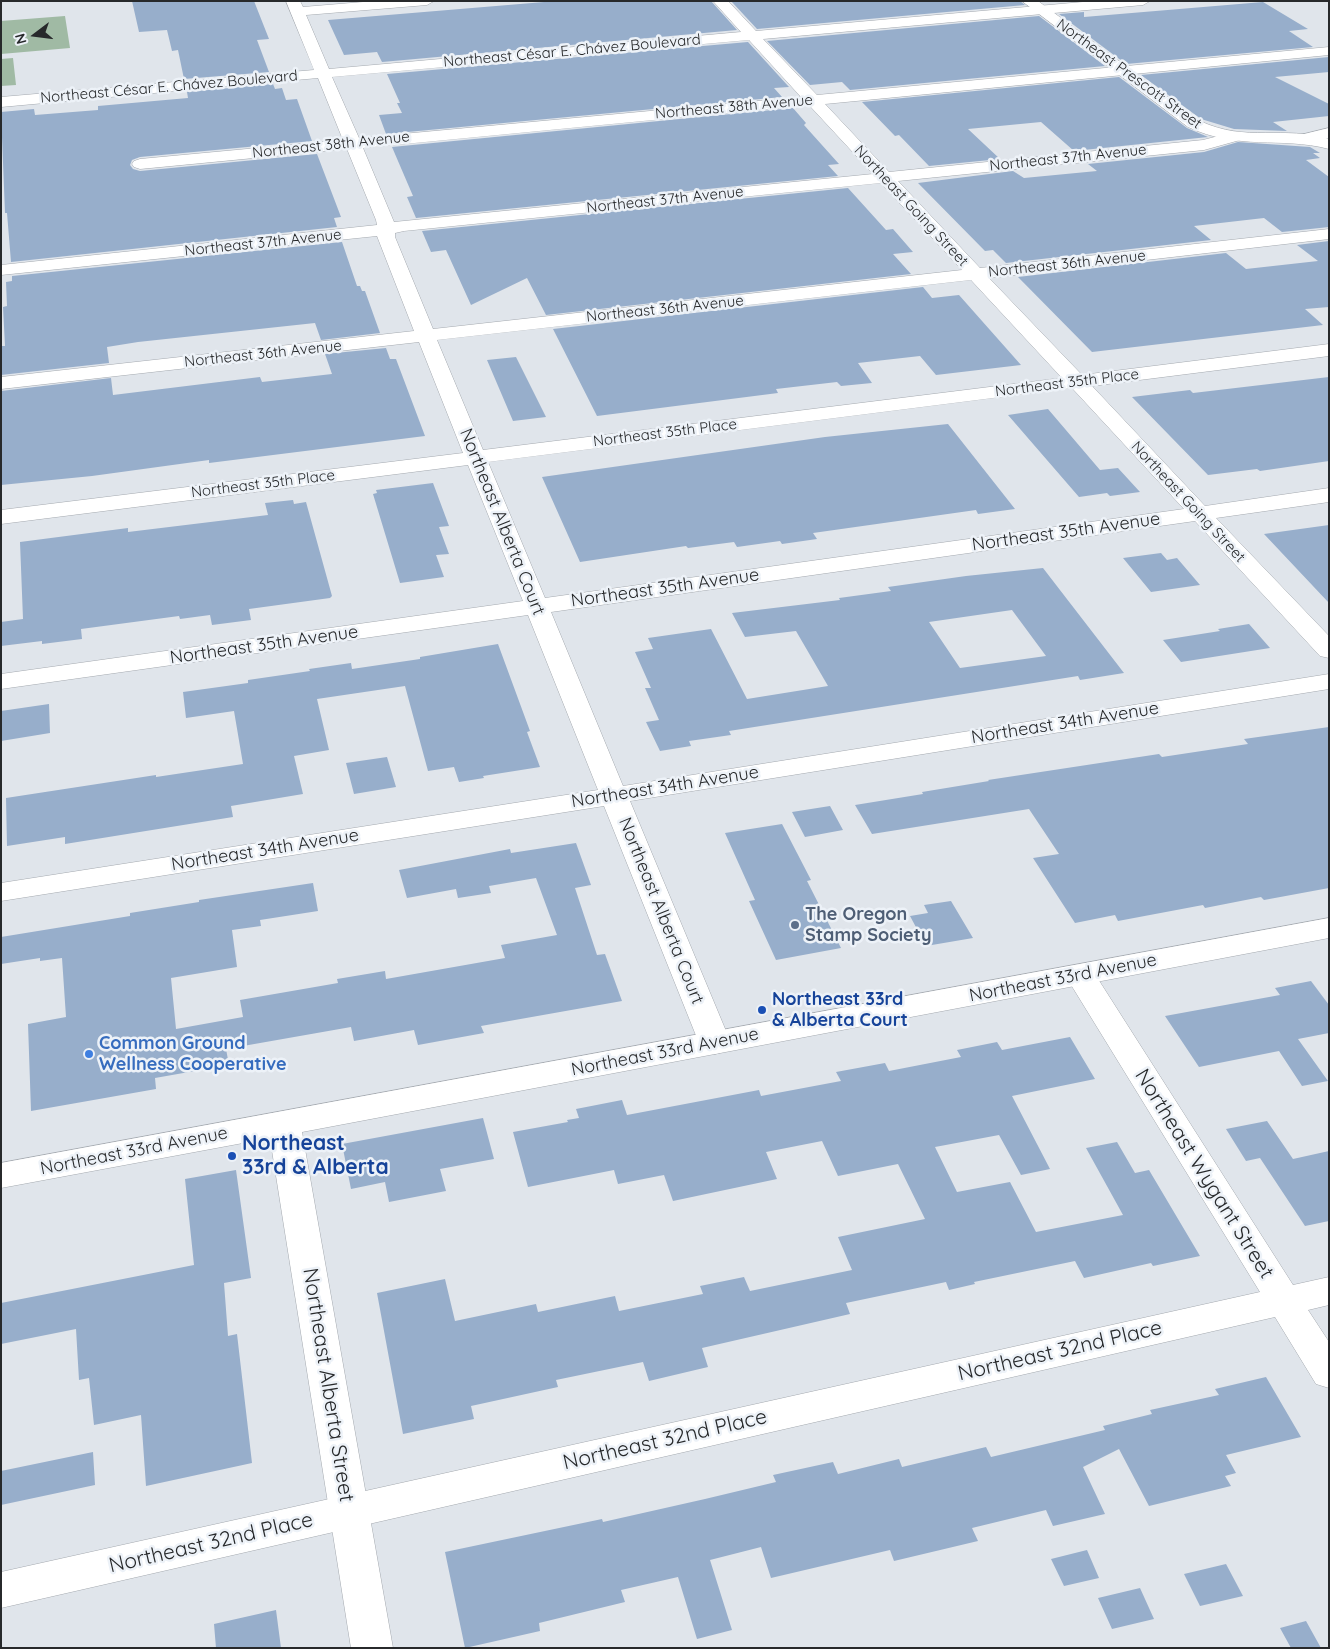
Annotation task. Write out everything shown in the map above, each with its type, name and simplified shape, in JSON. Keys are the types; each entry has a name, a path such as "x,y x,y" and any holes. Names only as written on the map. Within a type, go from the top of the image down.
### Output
{"street":[{"path":"295,6 427,1"},
{"name":"Northeast Going Street","path":"720,1 1329,652"},
{"name":"Northeast Prescott Street","path":"1029,1 1194,124 1214,133 1234,137"},
{"name":"Northeast César E. Chávez Boulevard","path":"1,102 1143,1"},
{"name":"Northeast Alberta Court","path":"295,6 385,220 386,236 426,336 715,1043"},
{"name":"Northeast 38th Avenue","path":"140,164 352,142 1329,51"},
{"name":"Northeast 37th Avenue","path":"1,270 1204,145 1234,137 1306,138 1329,133"},
{"path":"1306,138 1329,144"},
{"name":"Northeast 36th Avenue","path":"1,384 1329,234"},
{"name":"Northeast 35th Place","path":"1,517 1329,350"},
{"name":"Northeast 35th Avenue","path":"1,682 1329,495"},
{"name":"Northeast 34th Avenue","path":"1,892 1329,681"},
{"name":"Northeast 33rd Avenue","path":"1,1176 1329,928"},
{"name":"Northeast Wygant Street","path":"1080,975 1329,1373"},
{"name":"Northeast Alberta Street","path":"284,1123 372,1648"},
{"name":"Northeast 32nd Place","path":"1,1590 1329,1291"}],"green space":[{"path":"65,16 70,48 1,54 1,21"},
{"path":"13,58 16,85 1,86 1,59"}],"building":[{"path":"132,1 254,1 269,39 257,40 269,72 184,79 178,50 172,51 167,30 139,32"},
{"path":"556,1 711,1 737,30 382,62 377,52 344,55 328,20"},
{"path":"731,1 1020,1 1025,5 757,29"},
{"path":"1263,2 1308,29 1289,31 1313,47 1126,64 1059,14 1084,12 1084,17"},
{"path":"1039,16 1105,66 850,90 842,82 810,85 767,41"},
{"path":"748,42 789,87 774,88 782,97 386,134 379,115 402,113 397,103 400,103 387,74"},
{"path":"1329,57 1329,72 1275,77 1329,104 1329,116 1273,122 1287,131 1234,129 1201,119 1141,75"},
{"path":"1119,77 1187,128 1208,137 1074,151 1041,122 968,129 1000,159 929,166 899,135 895,136 862,102"},
{"path":"273,84 275,89 282,88 286,100 297,99 312,141 140,157 132,160 130,165 133,169 140,171 317,154 341,217 334,218 337,227 11,262 7,213 5,213 1,112 34,109 35,115 98,110 98,106 188,98 187,92"},
{"path":"793,108 806,123 804,125 839,164 828,165 838,176 416,218 407,197 413,196 392,147"},
{"path":"1238,142 1310,147 1320,153 1313,153 1320,158 1306,160 1329,177 1329,227 1282,232 1264,218 1194,226 1211,240 1006,263 993,250 985,251 918,183 1013,171 1024,178 1097,171 1088,164 1204,152"},
{"path":"848,188 886,230 893,229 913,252 893,254 911,274 546,315 527,278 471,305 446,250 431,252 422,231"},
{"path":"1329,241 1329,307 1305,309 1323,325 1092,352 1018,277 1226,253 1246,269 1318,261 1297,245"},
{"path":"342,242 357,286 360,286 362,291 365,291 380,333 321,340 315,323 138,342 107,347 109,363 1,375 1,346 5,346 3,307 7,306 6,282 12,281 12,276"},
{"path":"923,287 932,298 959,295 1021,365 936,375 920,356 858,363 872,383 841,386 837,382 776,389 778,393 597,416 553,329"},
{"path":"386,348 390,359 396,359 425,436 209,463 209,460 92,476 1,485 1,391 111,378 113,395 260,377 262,382 332,374 325,354"},
{"path":"516,357 546,417 513,421 487,360"},
{"path":"1329,377 1329,461 1260,471 1257,469 1208,475 1132,397 1190,390 1193,393"},
{"path":"1048,409 1100,470 1118,468 1140,492 1110,496 1107,493 1079,497 1008,415"},
{"path":"948,424 1015,509 978,514 976,510 813,533 817,539 782,544 780,541 737,547 734,542 688,548 686,546 580,562 542,477 825,437"},
{"path":"433,483 449,526 439,527 449,554 436,555 444,577 400,583 373,494 377,493 376,490"},
{"path":"293,500 294,504 306,502 332,596 330,598 249,609 251,620 212,625 210,615 180,619 179,616 81,629 82,639 42,644 42,641 1,646 1,622 23,619 20,542 128,528 128,532 268,515 265,503"},
{"path":"1329,525 1329,603 1264,534"},
{"path":"1161,553 1167,560 1177,558 1200,585 1151,592 1123,558"},
{"path":"1043,568 1124,673 1080,680 1078,676 729,731 731,735 689,741 691,746 660,751 646,722 659,720 645,688 651,688 635,652 653,649 648,638 711,629 747,699 828,686 796,631 745,637 732,613 840,600 839,598 891,591 888,587","holes":["1012,610 1046,656 960,668 929,622"]},
{"path":"1249,624 1270,648 1181,662 1163,640 1220,631 1218,629"},
{"path":"498,644 530,731 527,732 540,767 483,776 484,778 459,782 454,767 428,771 405,686 317,699 329,750 294,756 303,794 231,806 233,817 65,844 65,837 7,846 6,798 243,764 234,711 186,718 183,692 248,683 248,680 310,671 309,669 351,663 352,669 420,659 420,657"},
{"path":"49,704 50,733 1,741 1,711"},
{"path":"1329,727 1329,888 1264,900 1261,897 1205,908 1203,905 1118,921 1115,915 1075,923 1033,858 1059,854 1029,809 872,834 855,805 923,794 922,792 988,780 1159,754 1162,757 1248,744 1244,739"},
{"path":"387,757 396,787 354,794 346,763"},
{"path":"830,806 843,830 805,837 792,812"},
{"path":"782,824 811,880 807,881 841,948 776,960 749,901 755,900 725,833"},
{"path":"576,843 591,885 575,888 597,955 605,954 622,1001 481,1026 484,1033 418,1045 414,1030 354,1041 351,1027 226,1049 229,1065 155,1078 156,1089 31,1111 28,1024 66,1017 62,958 40,961 40,958 1,964 1,937 130,916 130,913 199,902 199,900 313,883 318,911 260,920 261,926 232,930 237,967 171,978 176,1029 243,1017 240,1000 338,983 337,979 385,971 386,979 505,958 501,945 557,935 536,878 489,886 491,893 458,898 456,889 407,898 399,870 510,849 511,853"},
{"path":"951,901 973,938 926,946 910,916 928,913 924,905"},
{"path":"1311,981 1329,1005 1329,1033 1298,1039 1328,1081 1302,1086 1279,1051 1199,1067 1165,1016 1280,995 1275,988"},
{"path":"1070,1037 1095,1079 1012,1096 1050,1169 1021,1175 999,1135 935,1147 957,1192 1010,1182 1036,1232 1123,1215 1086,1148 1117,1142 1135,1173 1149,1170 1200,1256 1153,1266 1151,1263 1084,1278 1075,1261 974,1282 975,1284 949,1290 946,1282 846,1303 850,1314 702,1348 708,1367 649,1381 643,1362 556,1380 558,1387 471,1406 474,1419 403,1434 377,1293 445,1279 455,1321 536,1304 538,1312 615,1296 619,1311 703,1294 700,1286 744,1277 750,1291 852,1270 838,1237 925,1219 898,1164 838,1176 822,1141 766,1152 777,1179 673,1201 664,1175 618,1184 614,1170 528,1187 513,1132 568,1122 567,1120 579,1118 576,1109 622,1100 627,1115 759,1090 761,1096 841,1081 836,1072 885,1063 889,1071 961,1057 957,1050 997,1042 1002,1050"},
{"path":"483,1118 494,1159 440,1169 446,1191 389,1202 385,1182 351,1189 342,1144"},
{"path":"1267,1121 1293,1159 1329,1151 1329,1221 1305,1226 1260,1158 1246,1161 1226,1129"},
{"path":"236,1170 251,1278 224,1283 228,1336 237,1334 252,1463 146,1486 141,1415 94,1425 89,1378 79,1380 76,1329 1,1344 1,1303 194,1265 185,1179"},
{"path":"1266,1377 1301,1437 1226,1455 1236,1473 1225,1476 1231,1486 1149,1506 1119,1449 1083,1467 1105,1514 1053,1526 1046,1510 972,1528 978,1541 894,1561 890,1550 771,1578 761,1547 710,1560 732,1630 697,1639 678,1577 621,1590 625,1602 539,1623 540,1631 465,1648 445,1552 602,1519 603,1522 705,1499 776,1482 773,1475 833,1462 838,1474 899,1459 902,1467 986,1447 991,1457 1105,1430 1103,1426 1152,1414 1150,1410 1219,1395 1215,1389"},
{"path":"93,1452 95,1485 1,1505 1,1471"},
{"path":"1087,1550 1099,1578 1064,1586 1051,1559"},
{"path":"1226,1564 1243,1596 1200,1606 1184,1574"},
{"path":"1140,1588 1154,1619 1112,1629 1098,1598"},
{"path":"276,1610 281,1648 216,1648 214,1624"},
{"path":"1306,1621 1321,1648 1291,1648 1280,1628"}],"place":[{"name":"The Oregon Stamp Society","path":"795,925"},
{"name":"Northeast 33rd & Alberta Court","path":"762,1010"},
{"name":"Common Ground Wellness Cooperative","path":"89,1054"},
{"name":"Northeast 33rd & Alberta","path":"232,1156"}]}
